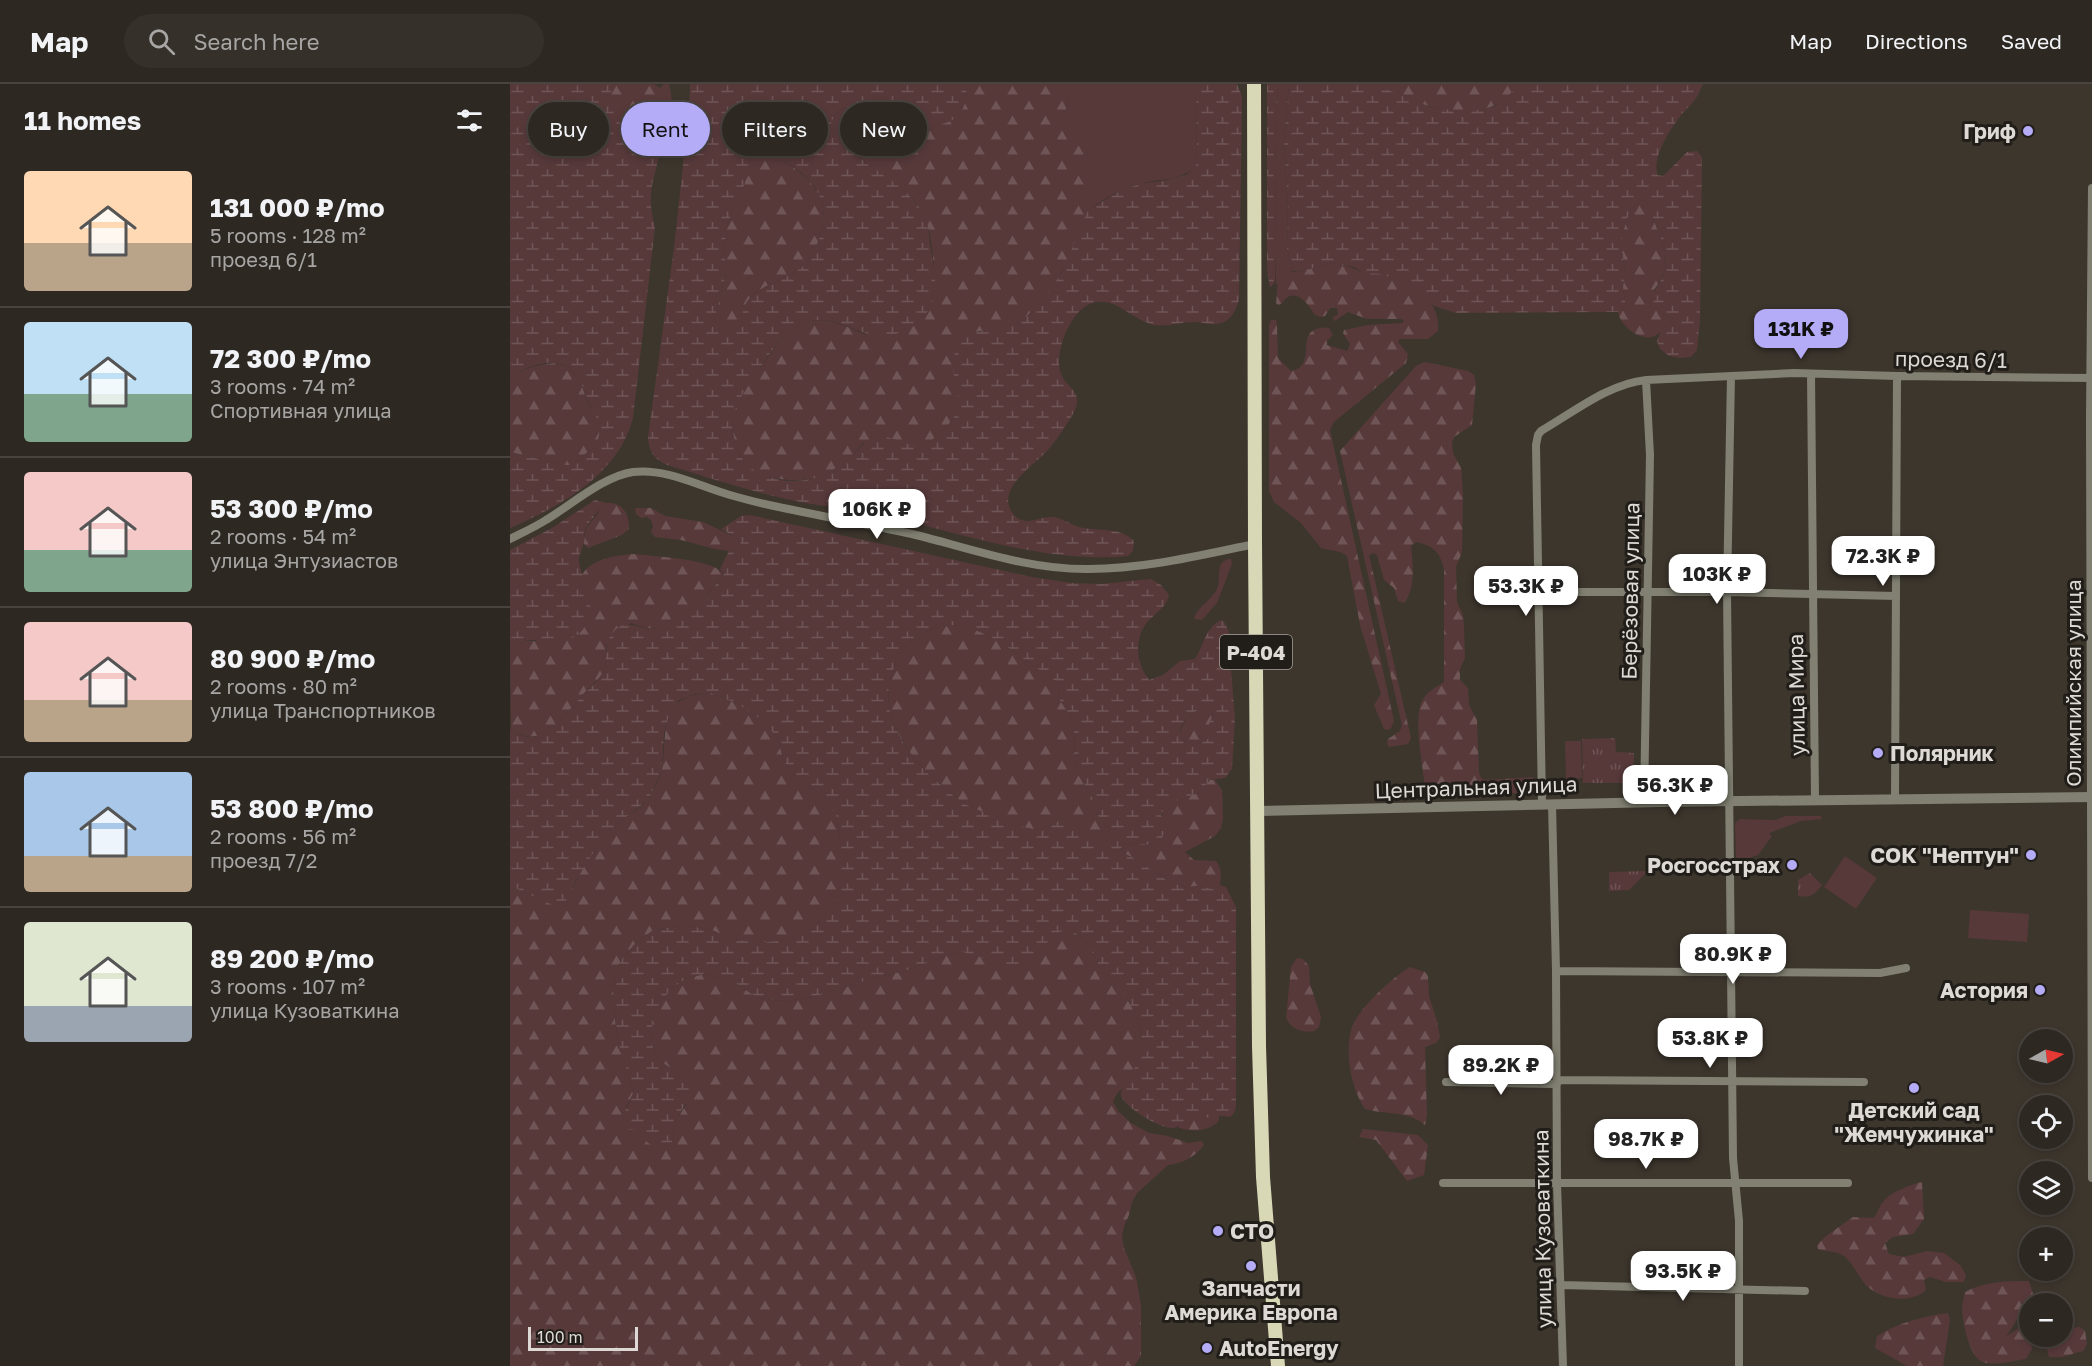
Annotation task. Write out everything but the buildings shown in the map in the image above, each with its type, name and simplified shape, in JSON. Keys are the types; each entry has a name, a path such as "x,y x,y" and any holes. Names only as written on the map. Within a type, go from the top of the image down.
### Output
{"highway":[{"name":"Р-404","path":"1254,84 1257,811 1263,1177 1278,1366"}],"street":[{"name":"Олимпийская улица","path":"2092,188 2090,378 2092,1178"},
{"name":"проезд 6/1","path":"1538,435 1541,431 1609,391 1626,383 1646,380 1811,374 2090,378"},
{"name":"улица Мира","path":"1811,374 1815,800"},
{"path":"1731,376 1727,592 1731,1082 1735,1184 1740,1221 1739,1366"},
{"path":"1895,798 1898,376"},
{"name":"Берёзовая улица","path":"1644,802 1650,455 1646,380"},
{"name":"улица Кузоваткина","path":"1538,435 1536,445 1538,592 1556,971 1557,1184 1563,1366"},
{"path":"510,539 617,477 647,471 772,506 913,534 1019,562 1058,568 1121,567 1202,555 1255,544"},
{"path":"1538,592 1727,592 1896,596"},
{"name":"Центральная улица","path":"1257,811 1644,802 2091,797"},
{"path":"1556,971 1880,973 1906,968"},
{"path":"1446,1082 1864,1082"},
{"path":"1443,1183 1848,1183"},
{"path":"1561,1285 1804,1291"}],"green space":[{"path":"510,84 612,84 612,98 621,117 621,156 658,156 651,194 655,227 633,418 626,438 615,456 601,472 567,499 510,528 510,452 571,465 597,445 600,428 579,380 568,367 551,363 532,366 510,380"},
{"path":"612,84 654,84 660,88 664,84 669,84 671,102 621,102 621,118 614,109 611,99"},
{"path":"690,84 967,84 965,103 957,116 945,123 927,125 927,102 840,102 840,111 831,123 840,138 840,156 858,156 903,190 915,201 924,215 929,232 935,290 931,305 923,318 912,327 896,334 881,336 869,334 821,320 798,326 783,337 745,390 735,411 732,426 737,447 745,462 754,470 773,478 797,481 809,479 831,471 842,464 872,438 888,437 924,447 947,427 954,417 958,396 952,365 957,342 975,332 1006,329 1017,325 1036,307 1062,273 1088,210 1122,190 1142,183 1186,175 1197,164 1196,84 1237,84 1242,96 1239,300 1234,312 1227,320 1216,324 1193,322 1153,325 1106,302 1090,304 1083,308 1065,334 1059,356 1061,374 1076,395 1073,414 1051,446 1016,481 1008,498 1009,507 1015,516 1024,521 1053,517 1079,527 1122,533 1134,541 1133,551 1128,556 1064,555 1001,545 877,514 805,503 763,493 667,465 658,460 649,447 648,437 684,156 710,156 710,102 689,102","holes":["722,102 828,102 828,156 773,156 794,167 817,191 823,209 822,230 813,255 807,263 792,274 753,295 745,305 736,325 722,331 716,327 715,317 726,273 724,246 728,222 744,186 750,160 753,156 722,156"]},
{"path":"967,84 1075,84 1066,105 1087,155 1090,197 1084,224 1069,260 1046,296 1020,323 1003,330 975,332 954,417 947,427 924,447 914,448 888,438 863,443 840,466 812,479 784,480 750,469 738,451 732,427 733,414 746,387 788,333 807,322 822,320 864,334 934,296 931,242 924,216 909,195 859,156 927,156 927,125 931,125 965,102"},
{"path":"1075,84 1196,84 1197,165 1176,178 1148,182 1125,189 1088,210 1087,153 1067,113 1066,103"},
{"path":"1267,84 1278,84 1275,282 1270,288 1267,269"},
{"path":"1278,84 1289,84 1284,141 1288,210 1287,249 1294,271 1283,277 1276,287 1275,165"},
{"path":"1289,84 1373,84 1430,107 1458,111 1482,110 1495,106 1522,84 1703,84 1695,99 1667,136 1656,167 1657,175 1663,176 1687,152 1697,151 1702,157 1700,320 1697,350 1691,357 1669,356 1660,349 1657,341 1660,333 1671,321 1670,317 1654,306 1653,300 1666,263 1663,246 1644,200 1638,203 1630,213 1624,228 1622,249 1625,270 1623,287 1625,303 1624,309 1618,312 1456,313 1434,306 1413,287 1382,274 1365,273 1354,267 1332,263 1294,271 1287,249 1288,210 1284,141"},
{"path":"1373,84 1522,84 1493,106 1464,112 1432,107"},
{"path":"840,111 840,138 831,124"},
{"path":"753,156 772,156 803,175 817,191 824,220 813,255 807,263 792,274 753,295 745,305 736,325 722,331 716,328 715,317 726,274 724,246 728,222 744,186 750,160"},
{"path":"1644,200 1660,237 1666,261 1661,280 1654,290 1663,314 1670,317 1671,321 1652,337 1636,334 1622,322 1618,312 1624,309 1625,303 1623,287 1625,269 1622,249 1624,228 1630,213 1638,203"},
{"path":"1332,263 1404,281 1422,293 1429,301 1438,320 1438,331 1428,339 1400,339 1398,342 1408,354 1406,363 1334,422 1330,430 1394,721 1388,730 1384,729 1374,705 1381,694 1360,625 1347,556 1321,548 1301,523 1274,502 1269,491 1269,325 1271,320 1276,320 1277,325 1278,358 1291,371 1300,368 1304,362 1307,339 1310,333 1317,329 1329,328 1333,335 1327,341 1327,345 1347,351 1350,344 1343,333 1344,330 1404,321 1401,319 1367,319 1348,312 1335,321 1332,317 1338,315 1337,308 1330,308 1325,316 1320,317 1314,314 1300,297 1291,296 1281,304 1276,303 1278,282 1286,273"},
{"path":"1425,362 1468,371 1474,375 1476,384 1472,425 1454,437 1452,442 1453,453 1461,468 1463,494 1462,552 1456,567 1457,602 1463,615 1464,625 1465,658 1460,669 1460,680 1468,688 1469,705 1477,720 1481,778 1486,780 1533,777 1533,787 1524,793 1431,794 1425,788 1418,720 1419,709 1424,698 1444,682 1444,569 1435,551 1416,542 1411,546 1412,583 1404,603 1398,601 1394,588 1384,580 1377,555 1374,553 1369,555 1411,738 1408,744 1389,747 1387,744 1388,739 1400,731 1402,725 1340,451 1416,366"},
{"path":"555,363 570,368 575,373 600,426 597,445 571,465 510,452 510,380 525,369"},
{"path":"595,500 607,503 586,528 579,560 589,599 588,620 576,636 560,641 524,641 510,653 510,550 552,528"},
{"path":"607,503 613,503 624,510 628,518 629,529 622,535 588,548 584,544 587,528"},
{"path":"635,508 651,508 665,516 703,522 737,538 742,545 738,549 729,551 681,540 655,537 651,532 653,526 651,520 647,517 641,518 636,514"},
{"path":"750,515 1032,577 1071,583 1101,584 1151,579 1161,585 1169,595 1162,608 1145,625 1139,639 1138,653 1149,680 1163,675 1180,661 1195,659 1211,628 1221,620 1225,623 1230,635 1235,718 1232,769 1225,778 1210,780 1199,793 1166,804 1161,815 1166,828 1160,843 1157,845 1131,843 1123,845 1120,850 1180,886 1213,888 1220,885 1226,887 1236,907 1236,1107 1230,1117 1214,1115 1172,1128 1152,1121 1125,1102 1121,1092 1135,1068 1141,1046 1140,1029 1136,1017 1124,995 1106,976 1083,939 1071,931 1063,931 1049,940 1033,964 1019,968 963,952 950,954 907,970 813,997 785,1001 758,998 731,980 704,974 685,979 671,989 653,1014 651,1042 657,1059 688,1080 689,1086 688,1100 678,1117 672,1142 661,1149 648,1143 637,1130 626,1129 622,1118 633,1094 617,1035 613,1001 615,972 623,957 637,942 655,929 688,926 709,929 733,939 758,943 787,940 812,928 840,898 840,840 836,816 825,798 796,779 784,761 778,740 766,723 738,704 711,693 696,694 679,700 669,715 664,733 662,771 648,800 617,824 595,850 576,880 569,898 557,907 515,888 510,888 510,729 531,737 550,730 602,674 606,649 616,629 622,625 661,627 688,611 704,597 724,574 720,569 729,551 738,549 742,545 737,538 721,529 741,516","holes":["951,625 966,627 992,638 1052,678 1058,685 1059,699 1070,715 1074,728 1075,761 1079,775 1092,796 1095,810 1101,821 1109,829 1110,837 1107,841 1101,841 1065,818 1044,828 1031,829 978,810 954,796 917,762 898,734 892,718 889,685 899,658 915,637","1205,707 1210,707 1213,715 1209,724 1208,739 1200,744 1183,741 1180,730 1185,720"]},
{"path":"635,554 696,561 724,574 677,620 659,628 631,623 606,645 604,671 550,730 533,737 511,730 510,653 516,645 523,641 535,641 589,619 590,601 582,575 591,565 598,562"},
{"path":"1231,559 1232,564 1217,603 1202,620 1194,619 1217,589 1221,564"},
{"path":"951,625 966,627 992,638 1052,678 1058,685 1059,699 1070,715 1074,728 1075,761 1079,775 1092,796 1095,810 1101,821 1109,829 1110,837 1107,841 1101,841 1065,818 1044,828 1031,829 978,810 954,796 917,762 898,733 892,718 889,685 899,658 915,637"},
{"path":"711,693 738,704 766,723 778,740 784,761 796,779 825,798 836,816 840,840 840,898 812,928 787,940 758,943 733,939 709,929 688,926 655,929 637,942 623,957 615,972 613,1001 617,1035 633,1094 626,1107 636,1129 644,1134 672,1142 677,1119 686,1105 688,1080 657,1059 651,1042 653,1014 671,989 685,979 704,974 731,980 758,998 785,1001 813,997 907,970 950,954 963,952 1033,964 1054,935 1063,931 1071,931 1084,940 1106,977 1127,998 1134,1010 1140,1030 1141,1049 1136,1068 1113,1102 1118,1111 1131,1123 1149,1133 1168,1136 1188,1143 1202,1141 1204,1145 1188,1159 1168,1165 1137,1193 1124,1226 1122,1237 1124,1248 1136,1277 1141,1305 1141,1356 1134,1366 510,1366 510,888 536,897 569,898 583,868 602,841 620,821 644,804 651,795 661,772 668,718 673,708 681,701 693,696"},
{"path":"1205,707 1210,707 1213,715 1208,739 1200,744 1183,741 1180,737 1184,722"},
{"path":"1615,738 1616,752 1634,753 1633,783 1583,783 1582,739"},
{"path":"1565,741 1581,741 1582,778 1566,779"},
{"path":"1210,780 1215,780 1222,790 1221,828 1215,836 1185,852 1194,860 1216,861 1221,875 1220,885 1215,888 1180,886 1120,851 1123,845 1131,843 1157,845 1166,804 1199,793"},
{"path":"1785,816 1821,816 1822,819 1801,821 1772,832 1769,834 1772,836 1758,855 1752,857 1746,866 1741,866 1736,860 1735,823 1740,819 1776,820"},
{"path":"1845,856 1877,878 1856,909 1824,887"},
{"path":"1648,871 1629,890 1609,891 1609,872"},
{"path":"1810,873 1822,885 1812,895 1798,896 1798,880"},
{"path":"1970,910 2029,914 2027,942 1968,938"},
{"path":"1297,958 1303,959 1309,966 1310,984 1321,1017 1319,1027 1314,1031 1298,1030 1286,1018 1291,967"},
{"path":"1410,967 1425,972 1428,976 1429,996 1440,1038 1436,1043 1425,1047 1427,1115 1425,1125 1404,1115 1365,1109 1356,1091 1350,1070 1350,1037 1356,1019 1377,994"},
{"path":"1217,1114 1219,1120 1206,1129 1188,1130 1178,1127 1191,1120"},
{"path":"1363,1129 1418,1135 1428,1145 1424,1175 1407,1181 1376,1140 1359,1137"},
{"path":"1922,1182 1924,1219 1913,1234 1893,1237 1885,1243 1889,1254 1904,1257 1927,1251 1944,1253 1960,1265 1966,1275 1964,1282 1946,1282 1930,1277 1924,1280 1926,1290 1920,1294 1904,1299 1888,1297 1867,1286 1844,1256 1818,1249 1817,1245 1826,1236 1853,1217 1873,1218 1881,1204 1890,1195"},
{"path":"2029,1281 2033,1293 2019,1293 2019,1316 2006,1337 2019,1328 2019,1347 2032,1347 2032,1349 2026,1359 1993,1364 1983,1362 1974,1354 1965,1329 1962,1306 1965,1292 1988,1284"},
{"path":"1948,1313 1950,1320 1943,1366 1907,1366 1875,1348 1877,1336 1885,1331 1911,1321"},
{"path":"2080,1327 2085,1331 2087,1344 2083,1351 2062,1357 2049,1357 2048,1347 2073,1347 2073,1328"}],"place":[{"name":"Гриф","path":"2028,131"},
{"name":"Полярник","path":"1878,753"},
{"name":"СОК \"Нептун\"","path":"2031,855"},
{"name":"Росгосстрах","path":"1792,865"},
{"name":"Астория","path":"2040,990"},
{"name":"Детский сад \"Жемчужинка\"","path":"1914,1088"},
{"name":"СТО","path":"1218,1231"},
{"name":"Запчасти Америка Европа","path":"1251,1266"},
{"name":"AutoEnergy","path":"1207,1348"}]}
